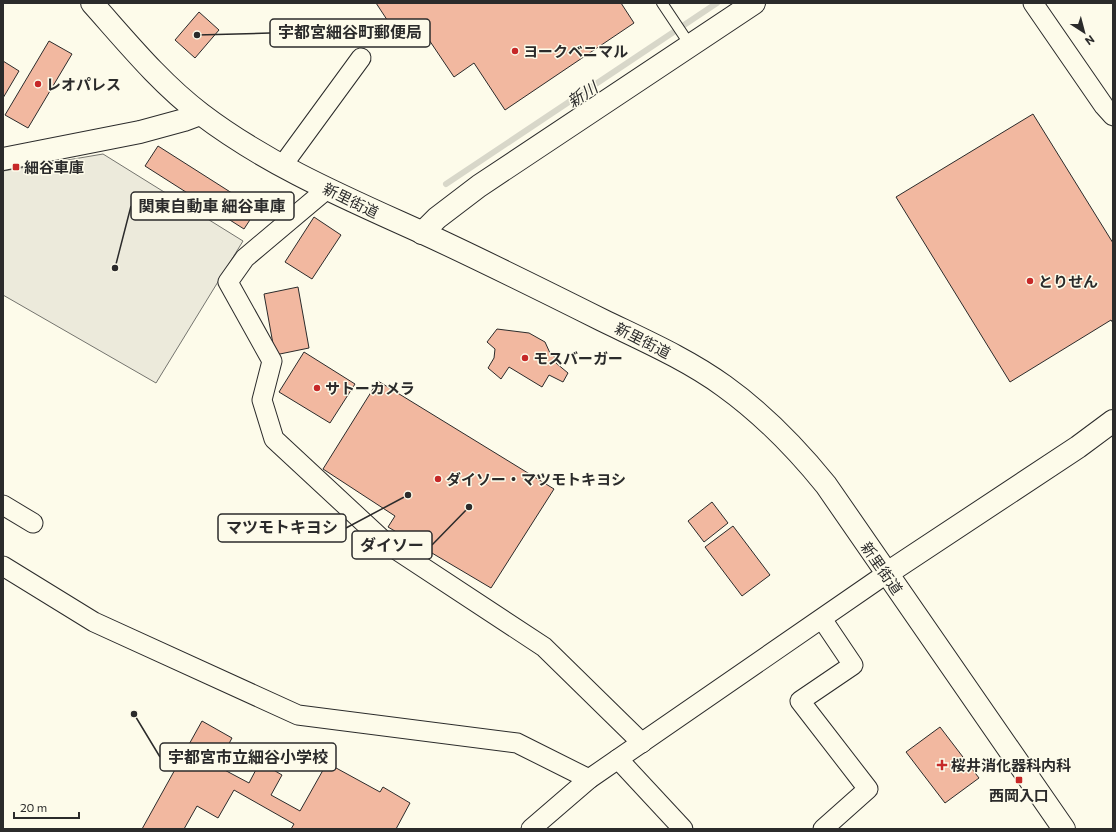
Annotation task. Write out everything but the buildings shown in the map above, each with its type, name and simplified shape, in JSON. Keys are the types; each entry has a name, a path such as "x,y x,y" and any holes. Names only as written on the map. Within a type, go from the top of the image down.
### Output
{"main road":[{"name":"新里街道","path":"92,3 149,66 200,114 282,166 376,213 422,233 660,348 722,385 748,404 801,454 826,485 886,574 1064,829"},
{"path":"422,233 443,213 479,186 754,3"},
{"path":"3,159 140,132 200,114"},
{"path":"886,574 1078,447 1113,421"}],"street":[{"path":"1033,3 1100,100 1113,116"},
{"path":"282,166 361,58"},
{"path":"327,189 245,258 228,282 272,361 262,400 274,439 386,543 544,647 642,743"},
{"path":"3,505 33,524"},
{"path":"3,566 94,622 298,715 517,743 589,779"},
{"path":"531,829 589,779 886,574"},
{"path":"822,619 853,665 800,701 868,789 823,829"},
{"path":"618,759 683,829"}],"lane":[{"path":"662,3 690,45"}],"shaded area":[{"path":"103,154 243,241 156,383 3,295 3,171"}],"waterway":[{"name":"新川","path":"446,184 717,3"}],"place":[{"name":"宇都宮細谷町郵便局","path":"197,35"},
{"name":"ヨークベニマル","path":"515,51"},
{"name":"レオパレス","path":"38,84"},
{"name":"細谷車庫","path":"16,167"},
{"name":"関東自動車 細谷車庫","path":"115,268"},
{"name":"とりせん","path":"1030,281"},
{"name":"モスバーガー","path":"525,358"},
{"name":"サトーカメラ","path":"317,388"},
{"name":"ダイソー・マツモトキヨシ","path":"438,479"},
{"name":"マツモトキヨシ","path":"408,495"},
{"name":"ダイソー","path":"469,507"},
{"name":"宇都宮市立細谷小学校","path":"134,714"},
{"name":"桜井消化器科内科","path":"942,765"},
{"name":"西岡入口","path":"1019,780"}]}
